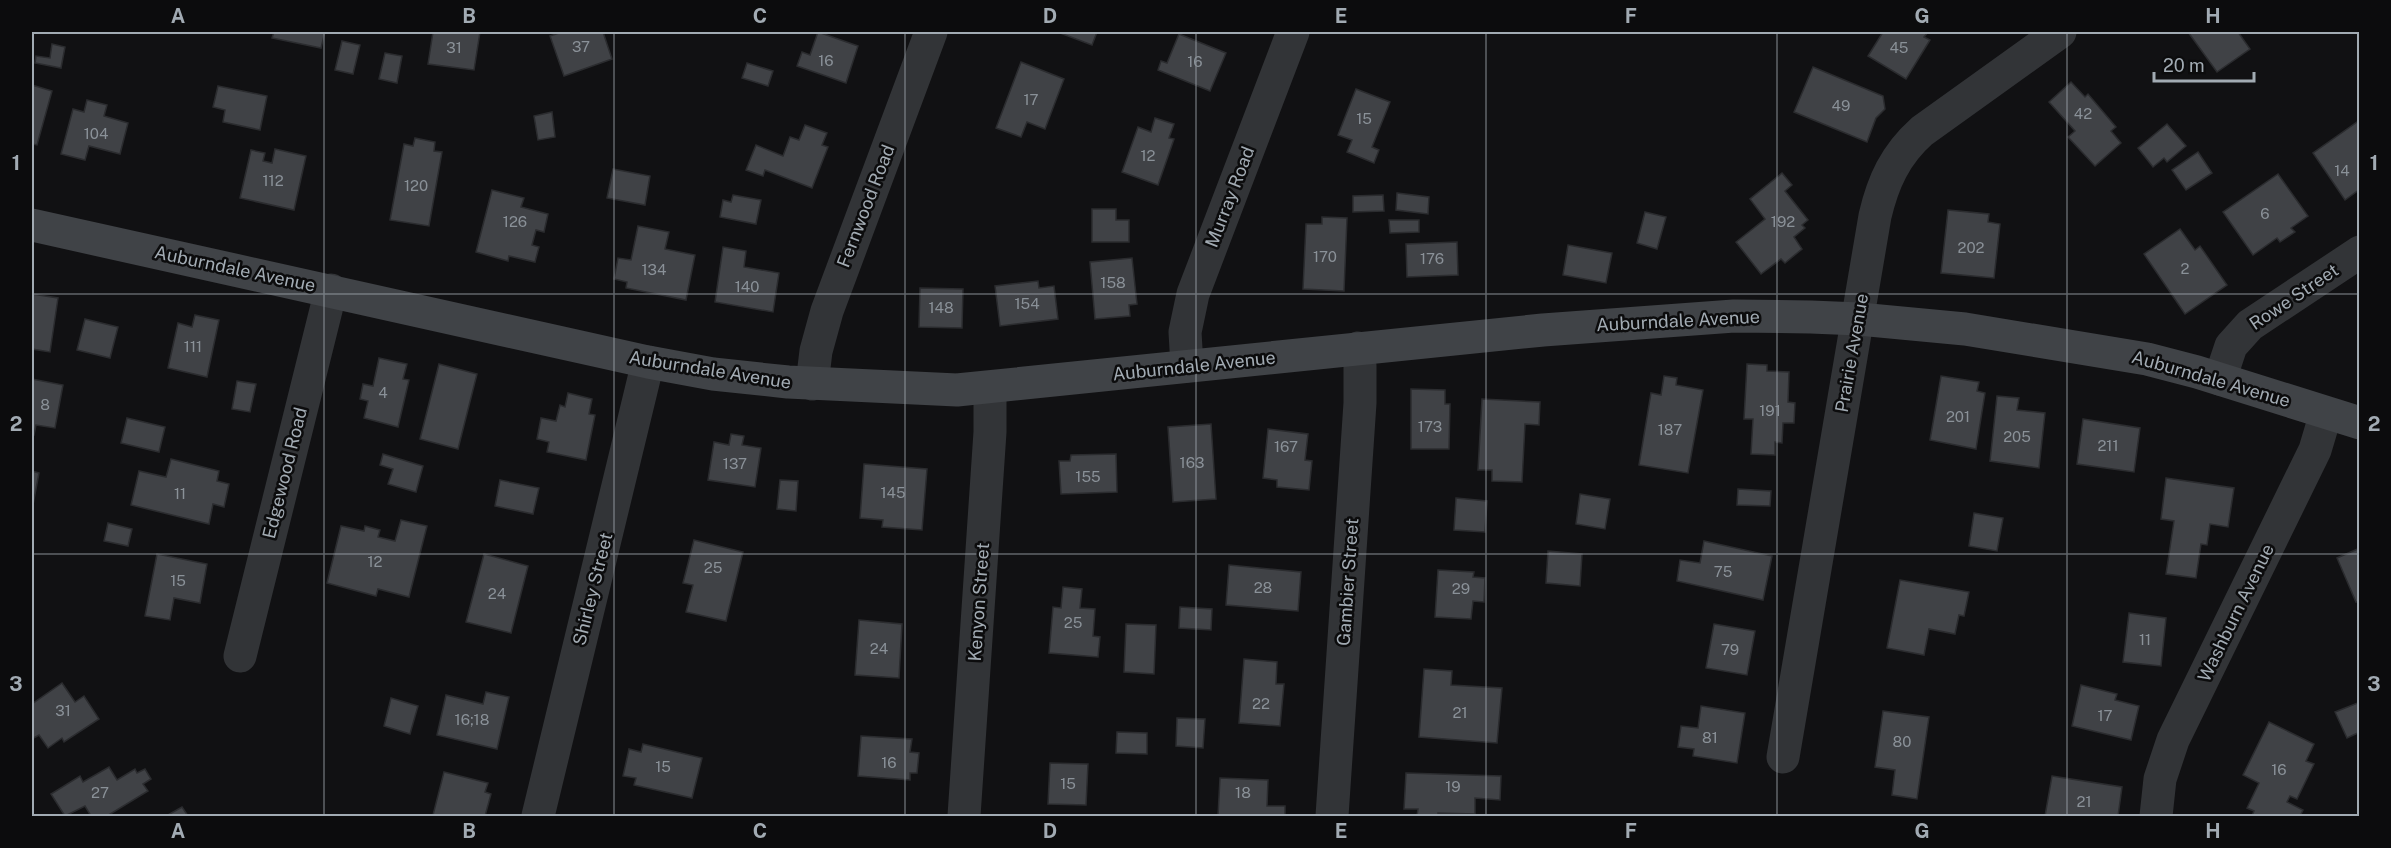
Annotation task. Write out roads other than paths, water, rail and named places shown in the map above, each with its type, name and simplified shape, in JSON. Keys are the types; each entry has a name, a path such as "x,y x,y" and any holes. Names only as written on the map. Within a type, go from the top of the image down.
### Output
{"street":[{"name":"Fernwood Road","path":"812,384 816,351 827,310 931,32"},
{"name":"Murray Road","path":"1187,366 1185,332 1193,294 1293,32"},
{"name":"Prairie Avenue","path":"1783,757 1878,201 1888,174 1898,156 1922,131 2060,32"},
{"name":"Auburndale Avenue","path":"32,225 648,362 713,374 812,384 957,390 990,388 1543,330 1714,317 1786,316 1859,319 1965,329 2121,353 2174,365 2360,423"},
{"name":"Rowe Street","path":"2220,379 2231,346 2250,325 2360,252"},
{"name":"Edgewood Road","path":"240,656 331,290"},
{"name":"Gambier Street","path":"1332,816 1360,403 1358,348"},
{"name":"Shirley Street","path":"538,816 648,362"},
{"name":"Kenyon Street","path":"964,816 990,432 990,388"},
{"name":"Washburn Avenue","path":"2157,816 2160,779 2173,740 2313,456 2326,412"}]}
